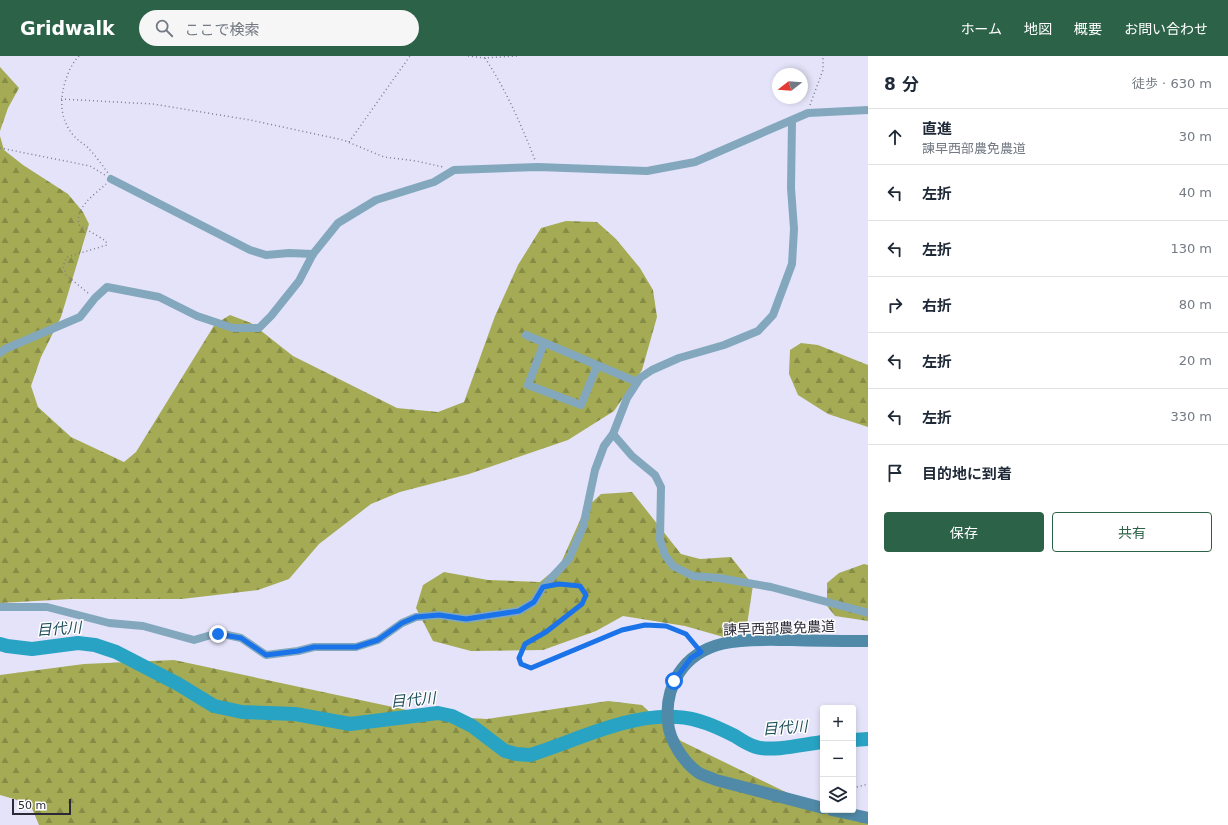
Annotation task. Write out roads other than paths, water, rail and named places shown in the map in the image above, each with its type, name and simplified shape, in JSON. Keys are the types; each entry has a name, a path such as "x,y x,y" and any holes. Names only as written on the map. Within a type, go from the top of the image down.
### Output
{"street":[{"path":"0,353 5,349 80,317 95,298 107,287 159,297 197,316 233,328 259,328 271,316 299,281 313,254 338,223 376,200 434,182 454,170 538,167 647,171 695,162 808,113 868,110"},
{"path":"0,607 47,607 109,623 143,626 194,640 218,634 241,638 266,655 298,651 314,647 356,647 378,640 402,623 416,617 439,615 466,619 519,611 534,602 543,587 569,559 583,527 595,470 604,446 613,434 626,398 637,382 652,370 680,358 724,346 758,331 772,315 792,264 792,121"},
{"path":"111,179 250,250 266,255 289,253 313,254"},
{"path":"526,335 637,382"},
{"path":"544,343 528,385 581,405 597,366"},
{"path":"613,434 632,456 655,475 661,487 660,540 665,555 673,566 693,576 718,578 771,587 868,613"},
{"name":"諫早西部農免農道","path":"820,807 716,780 699,773 686,761 674,742 668,727 667,710 669,691 684,666 691,658 712,646 727,642 778,640 868,641"},
{"path":"846,813 868,818"}],"waterway":[{"name":"目代川","path":"0,644 32,649 78,643 95,645 116,652 178,684 214,706 242,712 295,714 350,724 438,713 452,716 472,726 505,751 516,754 530,755 603,729 641,719 659,717 677,717 700,721 721,729 756,747 771,749 820,742"},
{"name":"目代川","path":"856,740 868,739"}]}
